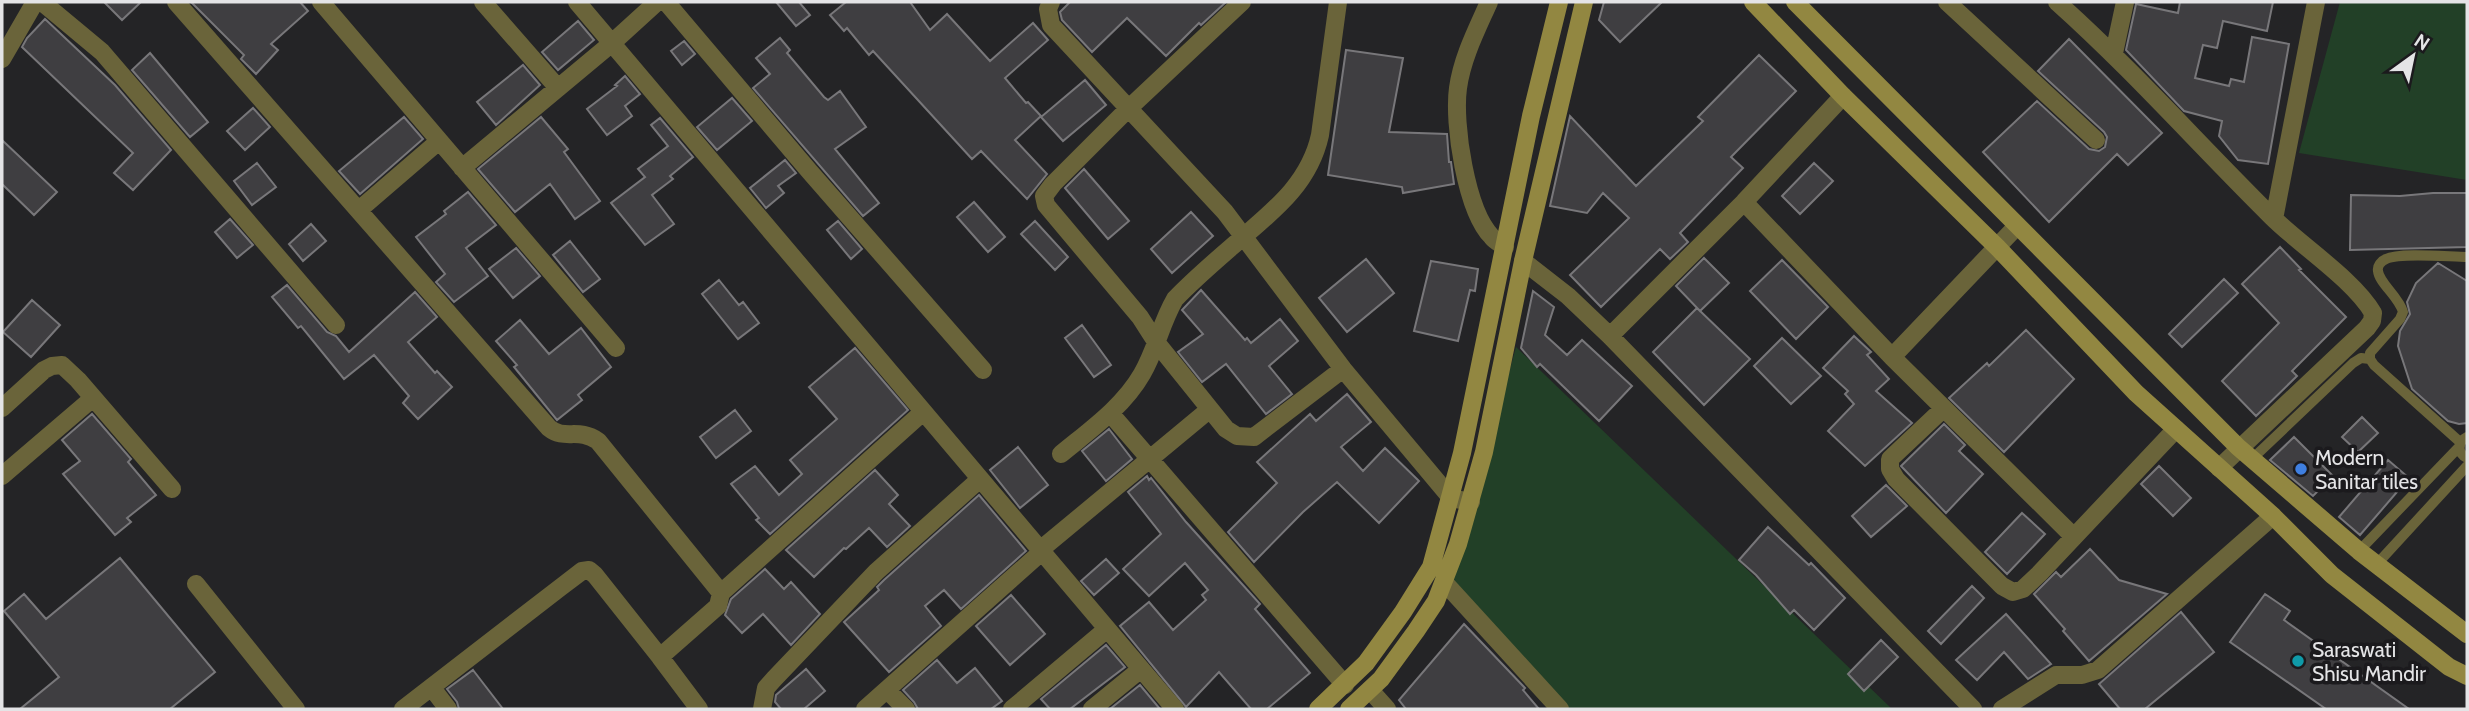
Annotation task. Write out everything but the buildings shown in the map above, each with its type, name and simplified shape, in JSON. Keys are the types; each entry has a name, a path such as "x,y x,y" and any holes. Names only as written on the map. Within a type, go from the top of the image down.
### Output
{"street":[{"path":"2,59 35,2"},
{"path":"42,2 102,52 336,326"},
{"path":"176,2 549,428 562,435 581,433 598,441 720,593"},
{"path":"321,2 616,348"},
{"path":"483,2 558,88"},
{"path":"577,2 1175,709"},
{"path":"462,168 657,2"},
{"path":"667,2 810,172 983,370"},
{"path":"1051,2 1048,9 1051,25 1225,212 1343,369 1451,498 1471,502"},
{"path":"1242,2 1128,109 1044,196 1046,205 1140,317 1156,342 1226,429 1237,436 1254,436 1343,369"},
{"path":"1061,454 1110,413 1141,376 1175,299 1269,216 1301,181 1316,150 1338,2"},
{"path":"1489,2 1463,64 1458,89 1457,117 1463,168 1478,214 1491,237 1505,247"},
{"path":"1318,709 1345,685 1384,640 1430,567 1451,498 1531,116 1559,2"},
{"path":"1349,709 1370,690 1409,641 1436,601 1471,502 1484,452 1523,261 1584,2"},
{"path":"1753,2 1843,96 1998,248 2136,393 2273,516 2332,575 2449,667 2467,677"},
{"path":"1795,2 2245,453 2376,565 2467,634"},
{"path":"1947,2 2096,139"},
{"path":"2057,2 2114,53 2274,219 2359,293 2372,313 2372,321 2358,337 2245,453 2219,468"},
{"path":"2114,53 2125,2"},
{"path":"2274,219 2316,2"},
{"path":"1609,336 1744,202 1843,96"},
{"path":"360,209 439,141"},
{"path":"1744,202 1943,409 2074,537"},
{"path":"1892,357 2017,226"},
{"path":"1523,261 1568,296 1609,336 1973,709"},
{"path":"2,408 52,366 62,365 172,489"},
{"path":"2,476 93,398"},
{"path":"865,709 1037,556 1040,550 1210,409"},
{"path":"1943,409 1890,459 1890,469 2002,586 2013,592 2023,589 2176,429"},
{"path":"660,657 718,606 720,593 923,412"},
{"path":"1110,413 1345,685"},
{"path":"762,709 766,688 792,659 876,572 980,479"},
{"path":"2002,709 2056,675 2082,675 2098,670 2273,516"},
{"path":"403,709 561,587 583,571 589,570 699,709"},
{"path":"1444,582 1560,709"},
{"path":"196,584 296,709"},
{"path":"1012,709 1107,629"},
{"path":"1092,709 1141,669"},
{"path":"432,688 448,709"},
{"path":"887,690 906,709"},
{"path":"1370,690 1387,709"}],"lane":[{"path":"2462,441 2374,365 2370,353 2400,320 2403,312 2396,297 2378,275 2380,262 2393,257 2467,257"},
{"path":"2245,453 2353,363 2361,358 2370,359"},
{"path":"2462,441 2461,453 2467,458"},
{"path":"2359,551 2462,441"},
{"path":"2376,565 2467,466"}],"green space":[{"path":"2340,2 2467,2 2467,180 2299,153"},
{"path":"1516,347 1892,709 1562,709 1450,590"}],"place":[{"name":"Modern Sanitar tiles","path":"2301,469"},
{"name":"Saraswati Shisu Mandir","path":"2298,661"}]}
